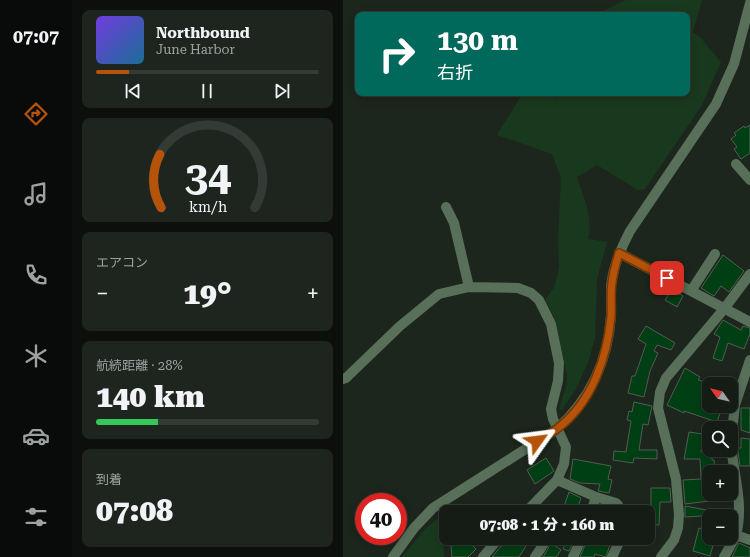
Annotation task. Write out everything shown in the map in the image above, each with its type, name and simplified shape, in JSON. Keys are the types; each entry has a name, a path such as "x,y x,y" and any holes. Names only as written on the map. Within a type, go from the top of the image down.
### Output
{"street":[{"path":"393,557 414,528 433,508 557,429 573,415 590,390 599,371 605,352 611,317 611,284 619,253 630,231 716,104 734,64 750,3"},
{"path":"736,164 750,180"},
{"path":"446,207 454,223 469,287"},
{"path":"619,253 750,322"},
{"path":"691,291 715,254"},
{"path":"661,557 674,540 678,528 679,515 675,479 658,408 660,392 666,378 724,309 750,274"},
{"path":"343,379 346,378 400,326 439,294 469,287 518,288 531,292 539,300 551,324 559,363 558,381 551,408 557,429 566,447 564,464 557,480 533,505"},
{"path":"733,421 735,405 750,360"},
{"path":"733,457 739,496 738,509"},
{"path":"557,480 618,505"},
{"path":"593,505 596,497"},
{"path":"738,536 750,540"},
{"path":"483,557 493,545"},
{"path":"535,557 543,545"},
{"path":"573,557 579,545"},
{"path":"612,557 618,545"},
{"path":"725,557 731,545"}],"green space":[{"path":"626,0 702,0 693,32 701,38 721,62 702,105 645,189 638,190 597,165 577,177 589,215 590,223 588,239 607,242 597,279 595,338 588,363 576,389 562,410 559,409 567,383 567,376 556,321 545,299 554,288 559,268 558,238 561,178 552,154 497,135 521,96 549,96 556,98 557,96 690,96 690,12 601,12"},
{"path":"439,517 439,545 444,545 444,557 402,557 424,530"}],"building":[{"path":"750,125 750,153 741,159 734,149 737,147 731,139 736,135 734,133 744,126 745,128"},
{"path":"723,255 744,271 729,292 721,286 714,296 701,288"},
{"path":"672,289 683,296 677,307 665,300"},
{"path":"723,320 741,330 743,326 750,328 750,334 744,349 728,343 722,361 713,358 720,337 714,334"},
{"path":"646,326 675,343 671,350 657,345 654,351 658,353 650,371 644,397 628,393 632,376 635,376 646,344 638,339"},
{"path":"685,368 700,377 698,380 702,381 702,413 720,413 717,421 714,421 684,411 684,413 667,405"},
{"path":"634,402 652,406 648,425 643,424 639,450 657,450 657,459 634,458 633,463 613,460 614,451 626,452 631,421 627,420 629,411 632,412"},
{"path":"741,408 750,408 750,433 741,430"},
{"path":"689,432 702,434 702,457 712,457 712,460 714,460 714,465 702,465 702,501 709,501 685,504 683,480 701,479 700,459 684,459"},
{"path":"741,438 750,439 750,466 740,466 738,448 741,448"},
{"path":"546,458 554,471 535,484 527,470"},
{"path":"573,459 611,466 608,479 612,480 609,493 598,491 600,484 580,483 570,479"},
{"path":"651,488 670,488 671,502 660,502 659,525 655,525 655,505 651,505"},
{"path":"569,492 581,498 578,505 564,505"},
{"path":"685,506 702,509 702,516 685,517"},
{"path":"699,528 702,529 702,545 713,545 710,556 693,551"},
{"path":"739,543 750,548 750,557 732,557"},
{"path":"472,545 476,549 468,557 452,557 451,546"},
{"path":"502,545 527,545 519,557 492,557"},
{"path":"550,545 554,545 561,550 556,557 543,557"},
{"path":"565,545 572,545 569,551 563,549"},
{"path":"585,545 610,545 606,557 595,554 594,557 580,557"}],"route":[{"path":"537,441 557,429 573,415 590,390 599,371 605,352 611,317 611,284 619,253 667,278"}]}
